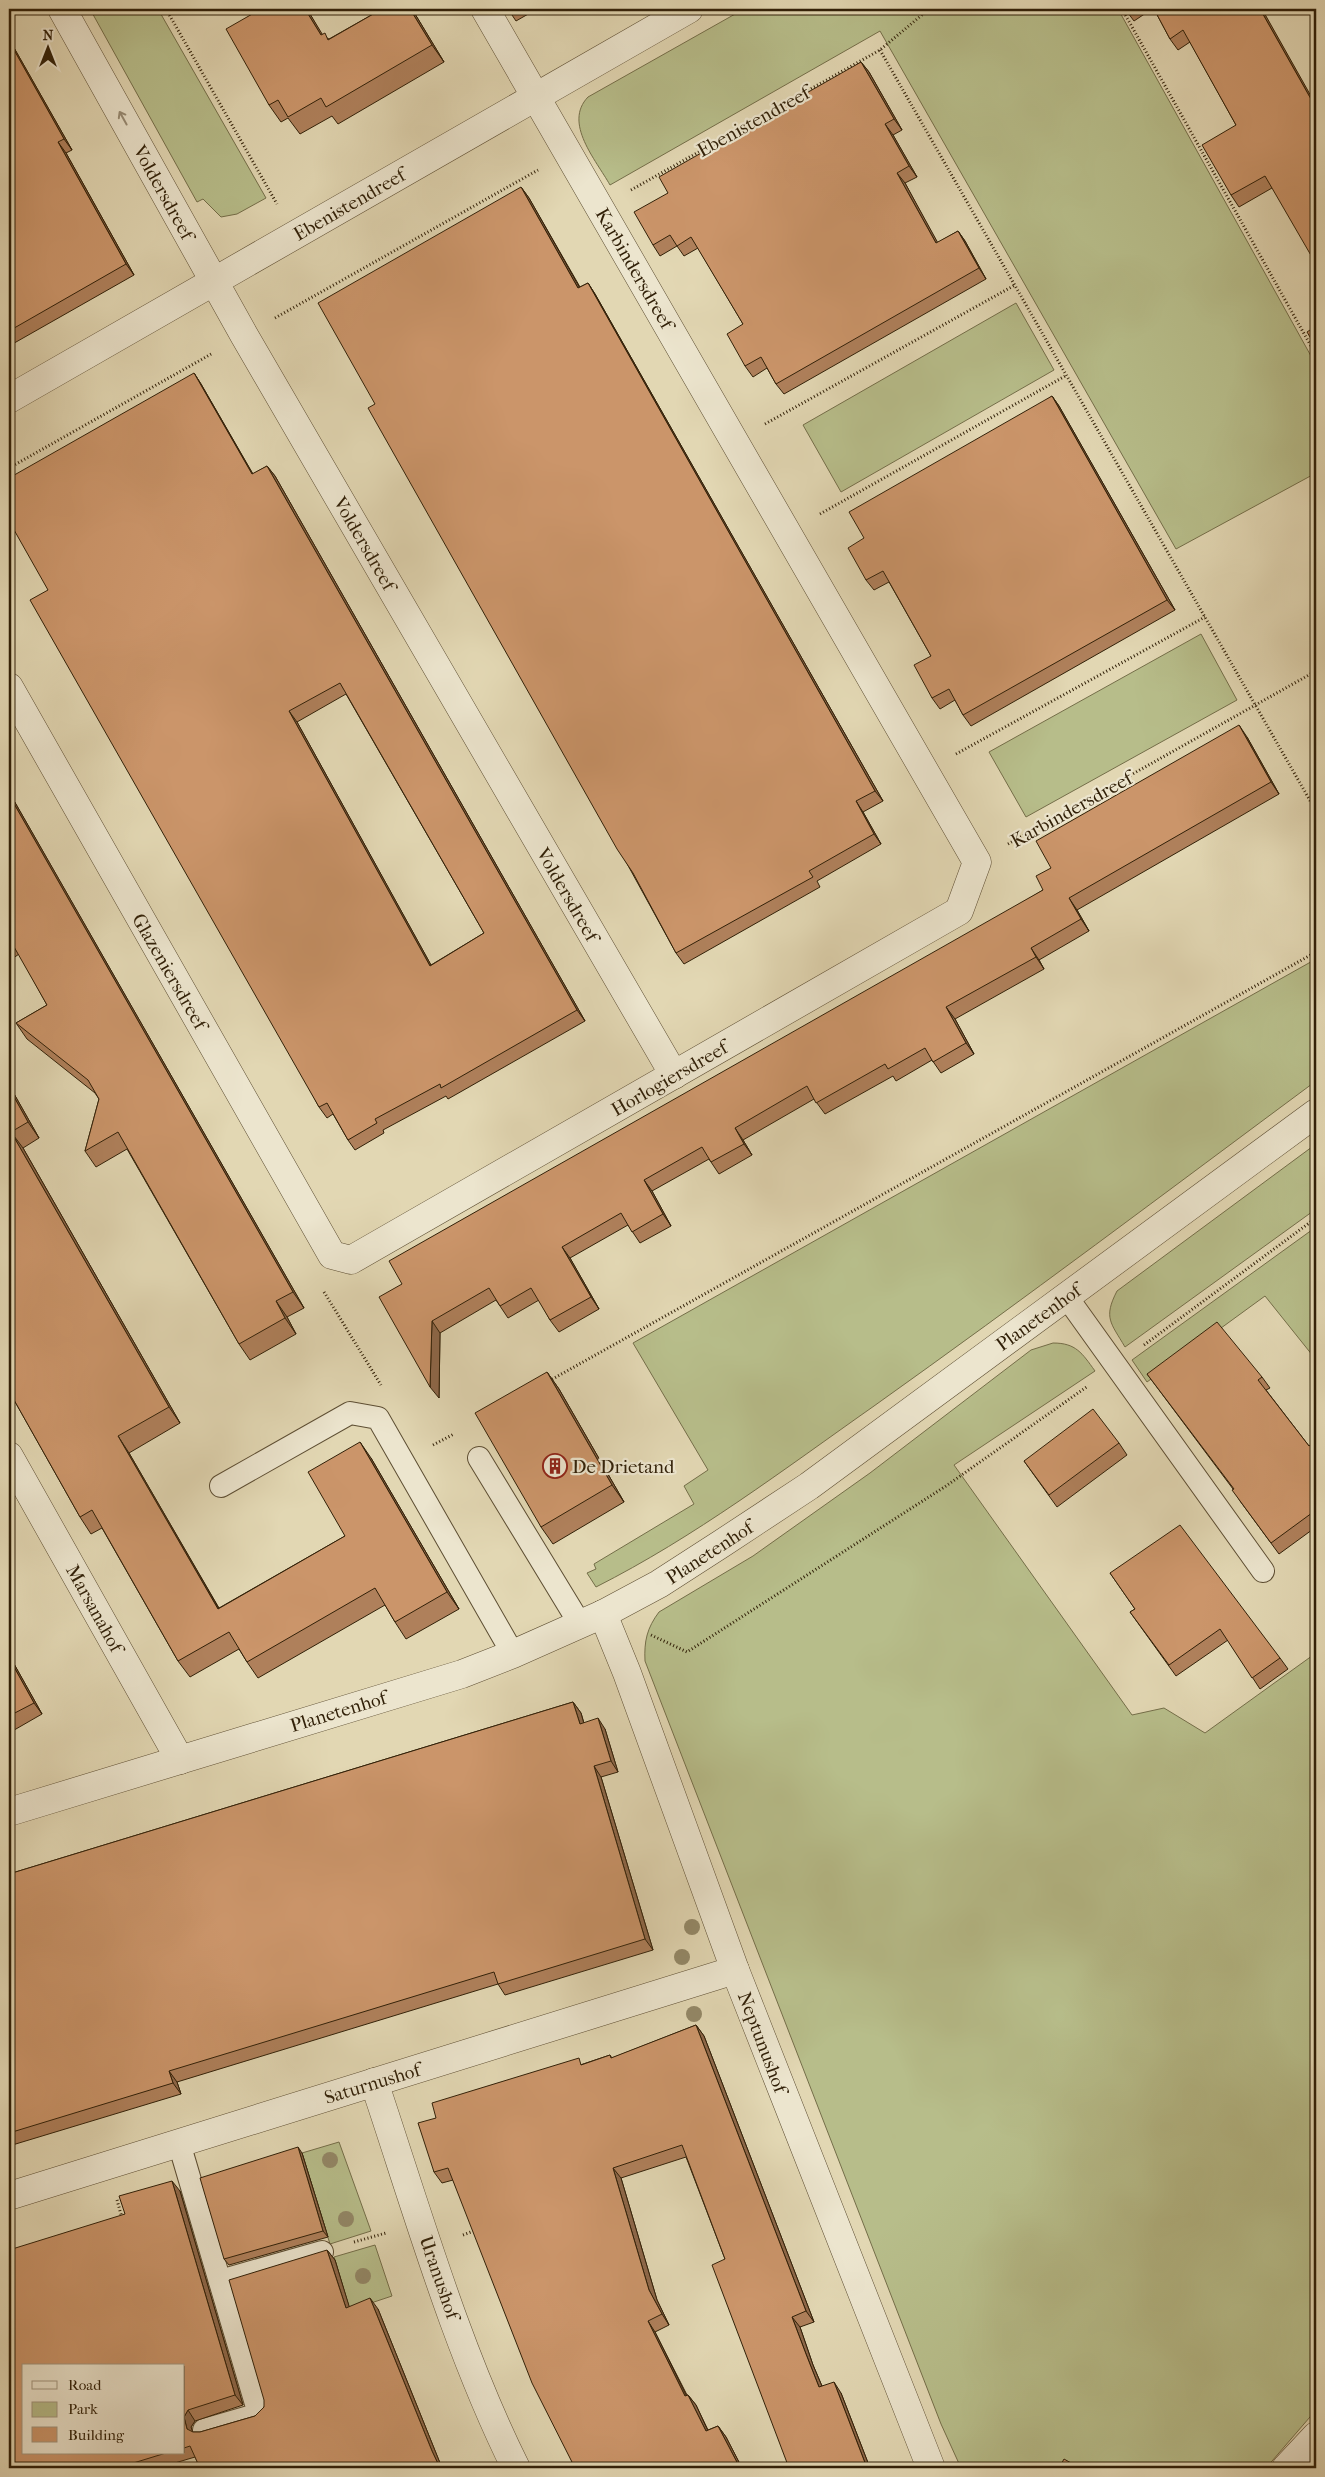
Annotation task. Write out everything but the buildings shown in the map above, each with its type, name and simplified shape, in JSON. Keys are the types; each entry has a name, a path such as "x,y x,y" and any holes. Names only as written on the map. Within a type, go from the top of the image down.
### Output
{"street":[{"name":"Voldersdreef","path":"62,9 244,335 674,1075"},
{"name":"Karbindersdreef","path":"485,9 977,862"},
{"name":"Ebenistendreef","path":"9,398 215,282 689,9"},
{"name":"Glazeniersdreef","path":"9,687 332,1255"},
{"name":"Horlogiersdreef","path":"332,1255 351,1260 959,911 977,862"},
{"name":"Planetenhof","path":"9,1812 462,1674 514,1654 591,1619 658,1584 808,1486 1316,1113"},
{"name":"Marsanahof","path":"9,1456 180,1760"},
{"name":"Neptunushof","path":"591,1619 627,1673 735,1970 930,2468"},
{"name":"Saturnushof","path":"9,2196 735,1970"},
{"name":"Uranushof","path":"374,2082 473,2369 516,2468"},
{"path":"1286,2468 1316,2437"}],"lane":[{"path":"1066,1296 1115,1367 1263,1571"},
{"path":"222,1486 350,1413 378,1418 514,1654"},
{"path":"479,1458 591,1619"},
{"path":"179,2143 259,2414 204,2430"},
{"path":"220,2281 327,2250"}],"path":[{"path":"166,9 295,236"},
{"name":"Ebenistendreef","path":"600,207 880,50 929,9"},
{"path":"1122,9 1316,354"},
{"path":"880,50 1316,810"},
{"path":"9,468 569,152"},
{"path":"734,441 1015,285"},
{"path":"788,532 1067,375"},
{"path":"925,771 1205,616"},
{"name":"Karbindersdreef","path":"977,862 1316,670"},
{"path":"542,1384 1316,952"},
{"path":"591,1619 687,1652 946,1486 1115,1367 1316,1218"},
{"path":"430,1447 456,1432"},
{"path":"106,2166 124,2223"},
{"path":"327,2250 421,2222"},
{"path":"430,2248 486,2227"}],"green space":[{"path":"90,9 158,9 266,198 237,214 221,217 203,199 197,202"},
{"path":"744,9 1118,9 1316,365 1316,473 1176,549 880,31 610,185 590,153 580,130 579,118 581,107 588,97"},
{"path":"1016,303 1054,370 841,492 803,425"},
{"path":"1201,634 1237,700 1026,817 989,752"},
{"path":"1316,959 1316,1081 985,1326 738,1502 668,1547 596,1587 587,1573 596,1569 594,1564 694,1504 684,1486 708,1470 633,1343"},
{"path":"1316,1144 1316,1209 1125,1347 1110,1320 1110,1308 1117,1291"},
{"path":"1316,1227 1316,1353 1313,1356 1265,1296 1147,1382 1132,1360"},
{"path":"1053,1343 1061,1343 1078,1350 1095,1371 954,1465 1132,1715 1164,1708 1205,1733 1316,1653 1316,2410 1266,2468 961,2468 941,2424 645,1661 647,1635 659,1612 753,1556 870,1473 1031,1350"},
{"path":"339,2142 371,2231 330,2244 302,2153"},
{"path":"375,2245 392,2296 350,2310 334,2257"}],"place":[{"name":"De Drietand","path":"555,1466"}]}
